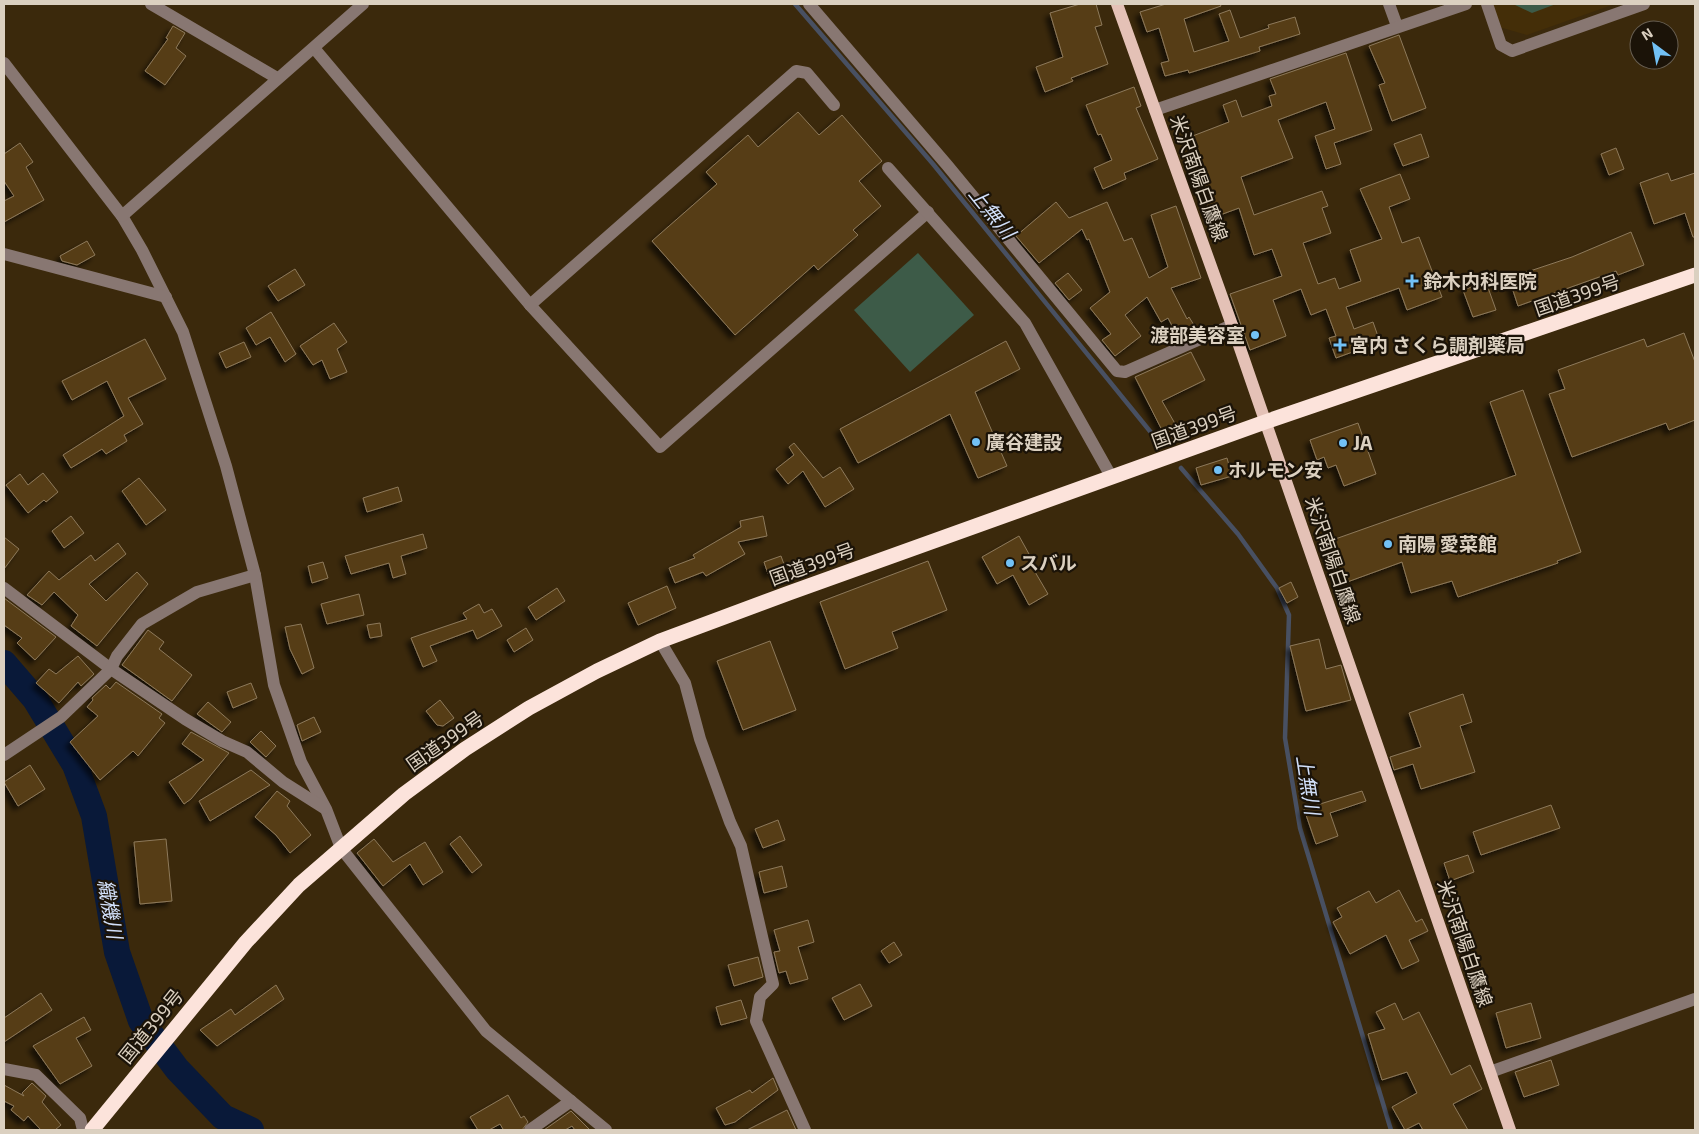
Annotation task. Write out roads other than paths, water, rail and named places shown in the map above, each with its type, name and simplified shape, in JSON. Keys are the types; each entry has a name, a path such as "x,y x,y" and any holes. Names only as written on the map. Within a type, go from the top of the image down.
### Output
{"highway":[{"name":"国道399号","path":"92,1130 246,942 299,885 404,794 481,739 529,708 588,675 660,641 1265,422 1695,275"}],"main road":[{"name":"米沢南陽白鷹線","path":"1117,4 1232,325 1510,1130"}],"street":[{"path":"151,4 277,78"},
{"path":"122,216 277,78 364,4"},
{"path":"809,4 947,165 1117,371 1125,372 1232,325"},
{"path":"1389,4 1397,26"},
{"path":"1155,110 1466,4"},
{"path":"1487,4 1501,45 1512,50 1644,4"},
{"path":"314,48 530,305 660,447 928,212"},
{"path":"4,63 122,216 183,332 226,466 255,575 274,685 301,762 326,809 341,848 486,1031 606,1130"},
{"path":"530,305 796,71 807,73 834,105"},
{"path":"888,168 1025,323 1112,478"},
{"path":"4,254 166,297"},
{"path":"4,755 61,717 111,669 118,656 142,624 197,592 255,575"},
{"path":"4,588 111,669 185,719 222,741 248,752 284,782 326,809"},
{"path":"660,641 684,683 700,739 730,822 741,846 773,984 760,997 756,1021 805,1130"},
{"path":"1490,1072 1695,999"},
{"path":"4,1069 36,1075 80,1118 83,1130"},
{"path":"530,1130 571,1101"}],"waterway":[{"name":"上無川","path":"795,4 933,164 1162,446"},
{"name":"上無川","path":"1181,468 1238,534 1277,588 1289,615 1285,738 1300,828 1391,1130"},
{"name":"織機川","path":"4,663 35,699 75,765 94,816 117,952 141,1021 177,1069 223,1117 251,1130"}],"place":[{"name":"鈴木内科医院","path":"1412,281"},
{"name":"渡部美容室","path":"1255,335"},
{"name":"宮内 さくら調剤薬局","path":"1340,345"},
{"name":"廣谷建設","path":"976,442"},
{"name":"JA","path":"1343,443"},
{"name":"ホルモン安","path":"1218,470"},
{"name":"南陽 愛菜館","path":"1388,544"},
{"name":"スバル","path":"1010,563"}]}
